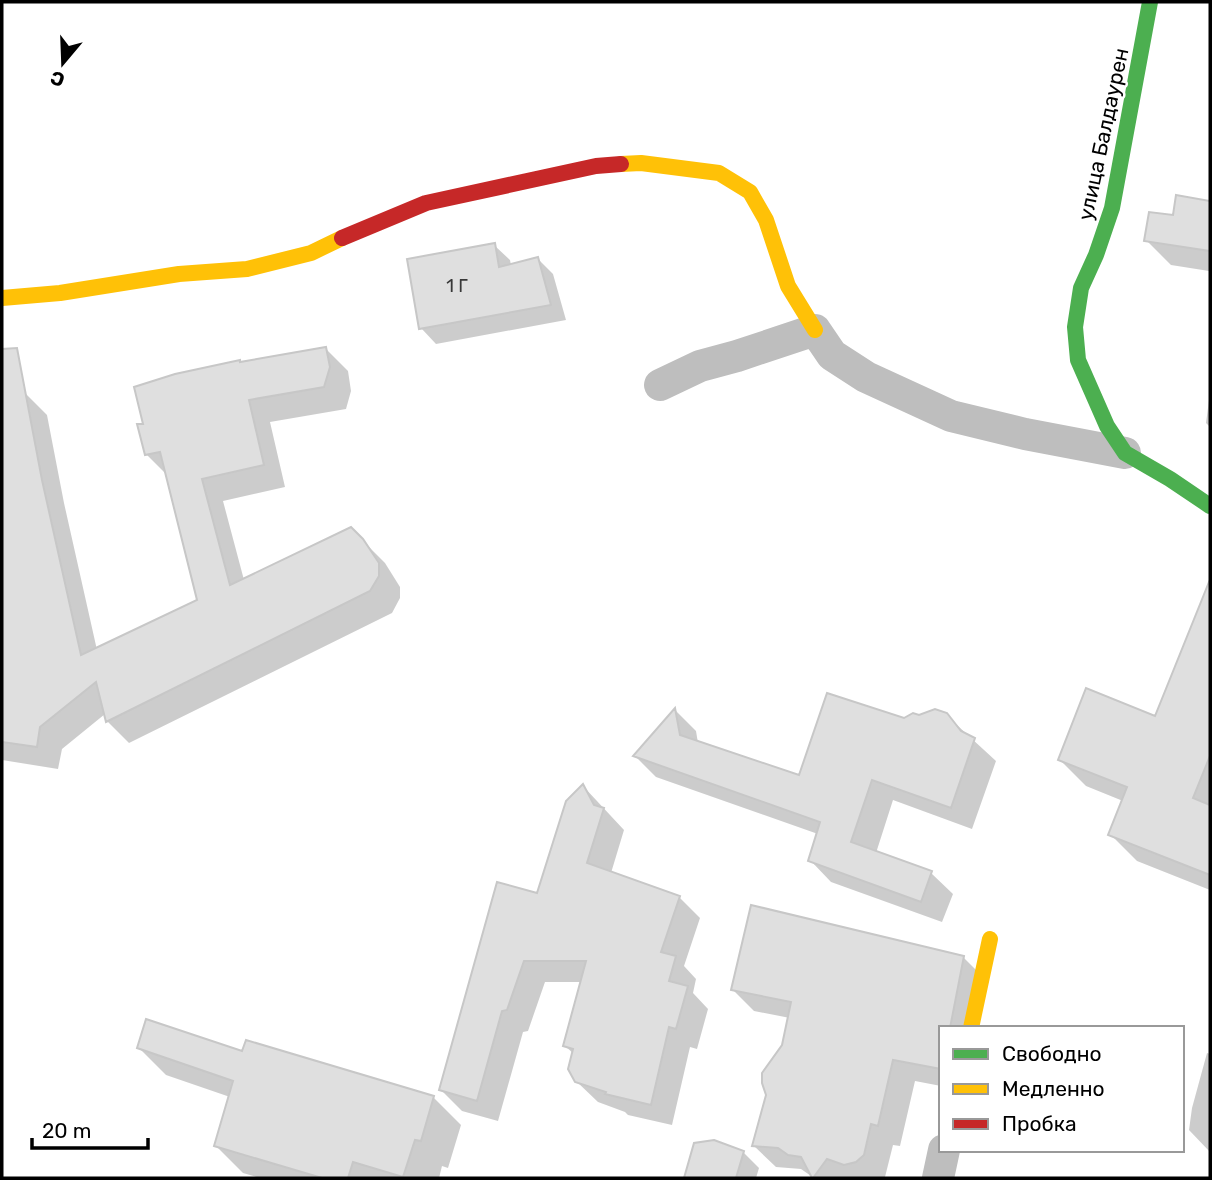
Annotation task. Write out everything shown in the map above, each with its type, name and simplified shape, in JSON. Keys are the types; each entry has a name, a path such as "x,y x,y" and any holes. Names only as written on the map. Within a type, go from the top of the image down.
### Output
{"street":[{"name":"улица Балдаурен","path":"1150,2 1112,208 1081,288 1075,327 1078,360 1107,426 1125,453 1210,506"},
{"path":"2,298 60,293 179,274 247,269 311,253 425,203 596,166 641,163 719,173 751,192 765,220 788,286 832,355 866,377 951,416 1025,434 1125,453"},
{"path":"660,385 700,366 815,330"},
{"path":"971,1026 990,939"},
{"path":"938,1178 944,1152"}],"building":[{"path":"1176,195 1210,201 1210,251 1144,241 1149,212 1173,215"},
{"path":"495,243 499,267 538,257 551,305 419,329 407,259"},
{"path":"326,347 330,367 324,387 249,400 264,465 202,479 230,585 351,527 363,539 379,563 379,576 370,591 106,722 96,682 40,727 37,747 2,742 2,349 17,348 42,480 81,655 197,600 160,452 145,455 137,424 143,424 134,387 175,374 240,360"},
{"path":"1209,582 1210,756 1193,798 1210,805 1210,875 1108,835 1127,787 1058,760 1086,688 1155,716"},
{"path":"827,693 904,718 913,713 919,715 935,709 947,713 961,731 975,738 951,808 872,780 851,842 932,871 921,902 808,861 820,822 633,756 675,708 680,735 799,775"},
{"path":"583,784 594,805 604,808 587,863 680,896 661,952 676,956 669,981 688,986 676,1029 669,1027 651,1105 605,1094 606,1092 575,1082 568,1069 573,1049 563,1046 586,961 524,961 507,1010 502,1011 477,1101 439,1090 497,882 537,893 566,801"},
{"path":"751,905 964,956 950,1026 939,1026 939,1069 893,1060 878,1126 871,1124 864,1155 856,1162 844,1165 827,1159 813,1178 801,1157 788,1155 778,1148 752,1146 766,1095 762,1073 782,1045 791,1002 731,990"},
{"path":"146,1019 242,1051 246,1040 434,1096 421,1141 415,1140 403,1177 353,1162 348,1178 322,1178 214,1146 233,1081 137,1048"},
{"path":"714,1140 744,1151 736,1178 684,1178 694,1143"}],"traffic: fast":[{"path":"1150,2 1112,208 1081,288 1075,327 1078,360 1107,426 1125,453 1210,506"}],"traffic: slow":[{"path":"621,164 641,163 719,173 750,192 766,220 788,286 815,330"},
{"path":"2,298 60,293 179,274 247,269 311,253 342,238"},
{"path":"971,1026 990,939"}],"traffic: jam":[{"path":"342,238 426,203 596,166 621,164"}]}
